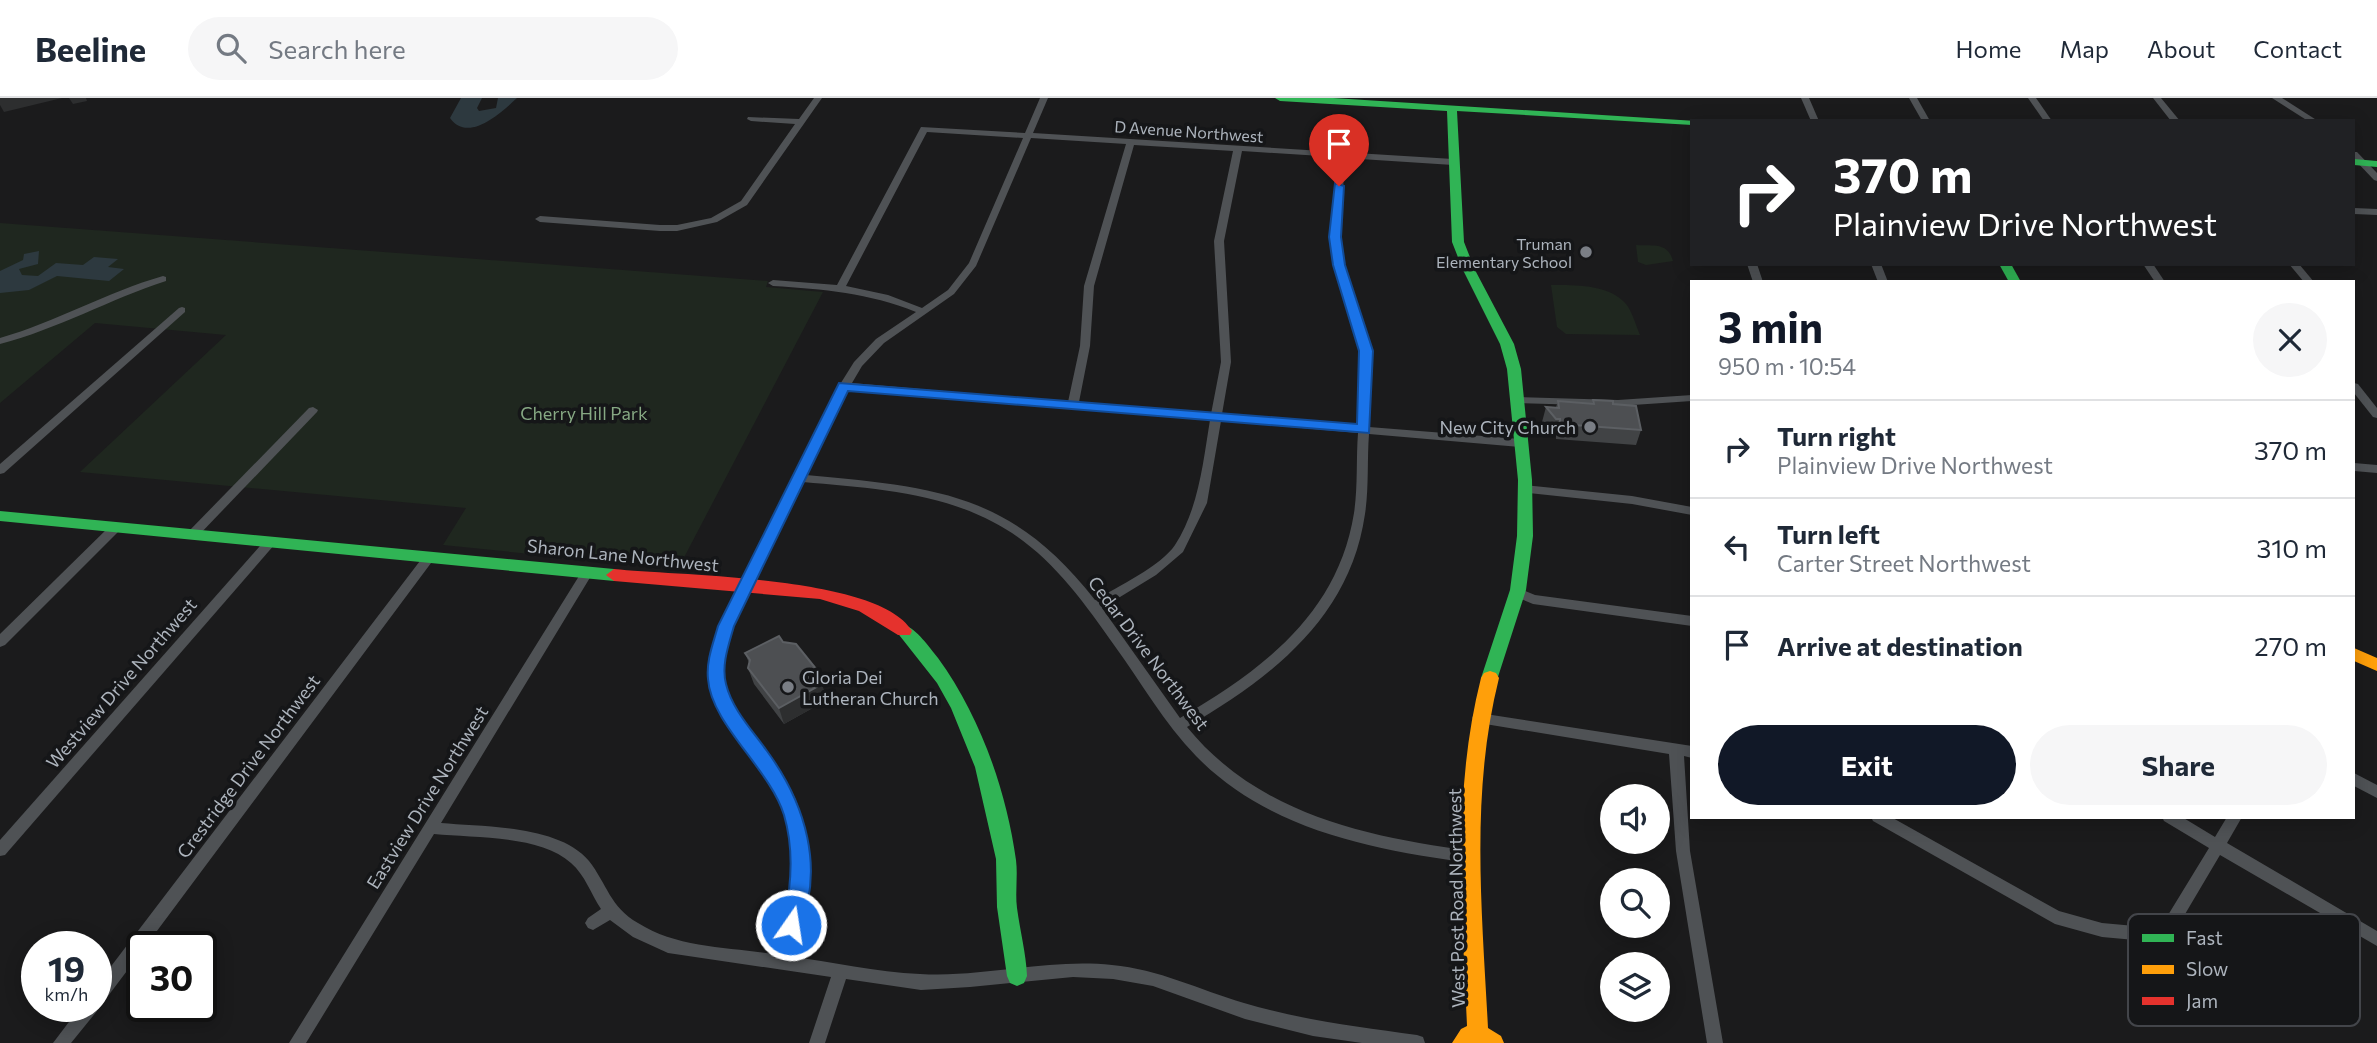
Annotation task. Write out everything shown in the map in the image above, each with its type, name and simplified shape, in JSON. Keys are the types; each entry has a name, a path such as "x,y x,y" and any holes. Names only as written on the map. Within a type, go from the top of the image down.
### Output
{"street":[{"path":"540,219 668,228 714,220 744,204 818,98"},
{"path":"778,963 799,891 801,850 793,815 781,785 724,705 716,681 717,657 726,626 844,386 858,363 880,341 951,292 973,264 1044,98"},
{"path":"1280,98 1690,122"},
{"path":"1805,98 1814,119"},
{"path":"1913,98 1925,119"},
{"path":"2032,98 2047,119"},
{"path":"2157,98 2174,119"},
{"path":"2276,98 2311,119"},
{"name":"West Post Road Northwest","path":"1452,108 1458,242 1469,270 1507,344 1514,369 1526,538 1518,593 1487,683 1479,719 1472,779 1478,1034"},
{"path":"751,119 801,122"},
{"name":"D Avenue Northwest","path":"841,286 924,129 1453,162"},
{"path":"1073,405 1085,346 1089,286 1131,142"},
{"path":"1094,607 1152,572 1180,549 1201,503 1226,362 1219,241 1238,148"},
{"path":"1179,725 1258,676 1314,621 1335,589 1350,556 1359,520 1366,351 1339,265 1335,237 1341,155"},
{"path":"2362,161 2377,178"},
{"path":"2355,211 2377,212"},
{"path":"2296,266 2307,280"},
{"path":"0,341 27,333 127,289 163,279"},
{"path":"773,283 841,286 879,294 922,311"},
{"path":"0,470 182,310"},
{"path":"844,386 1520,443"},
{"path":"2355,387 2377,415"},
{"path":"1517,400 1618,403 1690,398"},
{"path":"192,534 313,410"},
{"path":"2355,467 2377,469"},
{"name":"Cedar Drive Northwest","path":"798,478 903,488 951,499 996,517 1053,557 1094,607 1179,725 1212,763 1247,790 1287,811 1340,832 1394,847 1472,857"},
{"path":"1524,489 1632,500 1690,511"},
{"name":"Sharon Lane Northwest","path":"0,516 820,593 865,605 897,624 926,653 962,713 984,767 1005,858 1007,905 1015,938 1017,976"},
{"path":"0,642 116,527"},
{"name":"Westview Drive Northwest","path":"0,850 271,541"},
{"name":"Crestridge Drive Northwest","path":"112,978 430,556"},
{"name":"Eastview Drive Northwest","path":"297,1043 588,571"},
{"path":"1518,593 1533,599 1690,621"},
{"path":"2355,654 2377,665"},
{"path":"1479,719 1690,752"},
{"path":"1676,748 1683,850 1715,1043"},
{"path":"2355,780 2377,792"},
{"path":"1882,819 2055,917 2102,930 2128,932"},
{"path":"2173,819 2335,914"},
{"path":"2177,914 2234,819"},
{"path":"431,828 539,839 570,853 591,873 611,911 635,932 668,946 921,982 1073,970 1113,972 1153,979 1245,1011 1313,1028 1417,1043"},
{"path":"593,923 611,911"},
{"path":"2360,929 2377,939"},
{"path":"817,1043 840,972"},
{"path":"61,1043 78,1022"},
{"path":"1463,1043 1468,1037 1478,1034 1493,1043"}],"green space":[{"name":"Cherry Hill Park","path":"0,223 768,281 766,287 823,292 678,569 443,545 466,508 80,472 226,335 95,323 0,403"},
{"path":"1636,245 1664,248 1673,261 1646,265 1638,262"},
{"path":"1551,285 1591,287 1619,297 1628,307 1640,335 1566,334 1557,327"}],"shaded area":[{"path":"461,98 482,98 477,108 479,111 496,108 498,98 517,98 485,123 466,128 457,125 450,118"},
{"path":"39,251 38,264 19,269 22,275 38,276 56,263 83,265 94,257 118,259 108,267 124,269 109,281 57,276 29,290 0,293 0,271 23,260 24,254"}],"building":[{"path":"1593,400 1636,406 1641,430 1560,424 1560,419 1556,419 1546,407 1559,408 1558,401 1594,404"},
{"name":"Gloria Dei Lutheran Church","path":"779,636 783,642 796,644 817,670 812,673 822,684 779,708 748,668 750,660 745,653"}],"traffic: fast":[{"path":"1280,98 1690,122"},
{"path":"1452,108 1458,242 1469,270 1507,344 1514,369 1525,480 1525,536 1518,590 1490,678"},
{"path":"2355,162 2377,164"},
{"path":"2006,266 2014,280"},
{"path":"0,516 614,575"},
{"path":"904,631 925,653 943,678 973,736 984,767 994,799 1006,859 1007,907 1017,976"}],"traffic: slow":[{"path":"2355,654 2377,665"},
{"path":"1478,1034 1470,854 1471,807 1480,718 1490,678"},
{"path":"1463,1043 1468,1036 1478,1034 1493,1043"}],"traffic: jam":[{"path":"614,575 820,594 865,607 904,631"}],"place":[{"name":"Truman Elementary School","path":"1586,252"},
{"name":"New City Church","path":"1590,427"},
{"name":"Gloria Dei Lutheran Church","path":"788,687"}],"route":[{"path":"791,925 799,891 801,850 793,815 781,785 724,705 716,681 717,657 726,626 844,386 1364,430 1366,351 1359,321 1339,265 1335,237 1339,186"}]}
